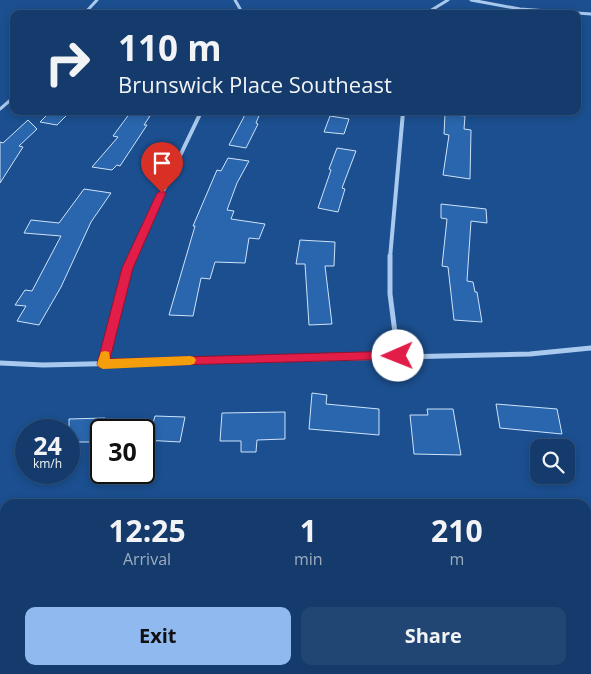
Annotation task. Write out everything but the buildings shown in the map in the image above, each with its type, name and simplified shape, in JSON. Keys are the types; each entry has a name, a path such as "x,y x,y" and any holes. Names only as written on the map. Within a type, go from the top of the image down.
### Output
{"street":[{"path":"88,10 97,0"},
{"path":"432,10 448,0"},
{"path":"471,0 513,8 540,10"},
{"path":"0,109 10,100"},
{"path":"103,364 127,268 146,224 200,115"},
{"path":"398,356 390,294 389,266 404,115"},
{"path":"0,363 43,365 103,364 530,354 591,348"}],"slow traffic":[{"path":"105,355 103,364 190,360"}],"route":[{"path":"162,193 127,268 103,364 184,360 398,356"}]}
